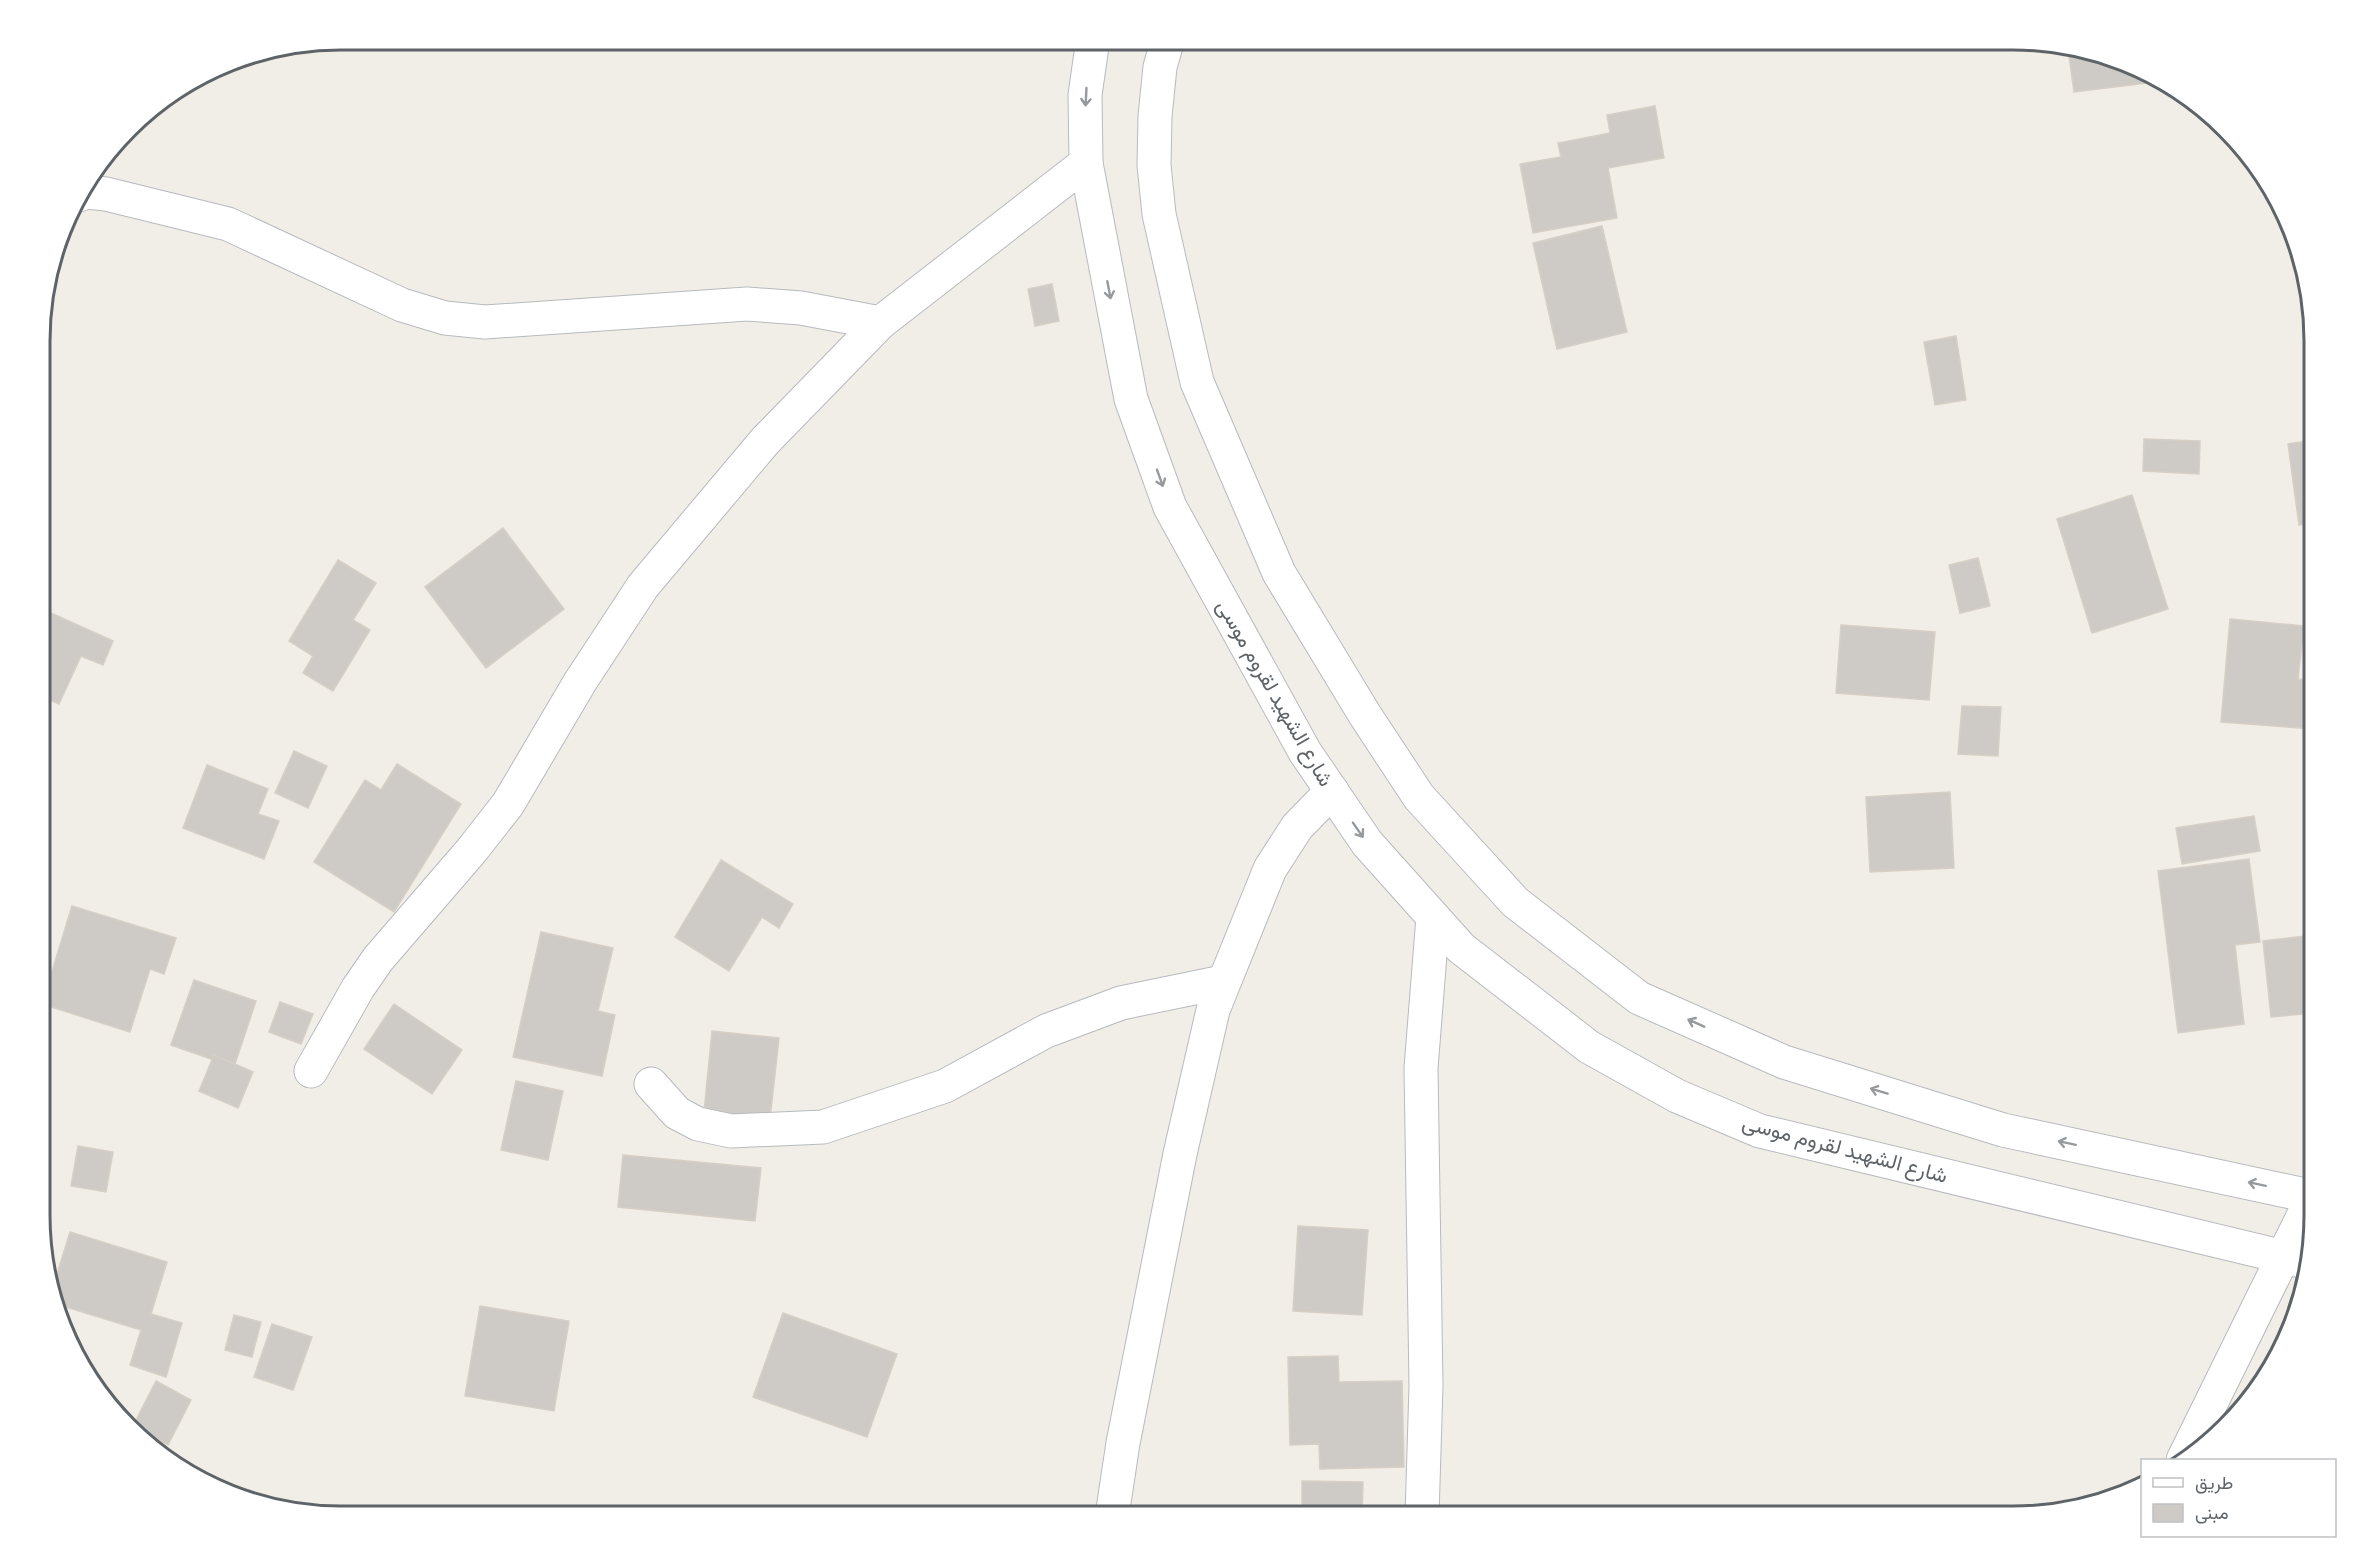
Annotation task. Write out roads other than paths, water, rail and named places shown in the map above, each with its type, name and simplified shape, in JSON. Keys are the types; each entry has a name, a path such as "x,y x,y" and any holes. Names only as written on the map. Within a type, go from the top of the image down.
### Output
{"street":[{"name":"شارع الشهيد لقروم موسى","path":"1091,50 1085,95 1086,163 1131,399 1170,507 1305,752 1367,843 1461,948 1590,1047 1677,1096 1760,1131 2296,1260"},
{"path":"1165,50 1160,67 1155,116 1154,165 1159,214 1197,382 1279,573 1365,715 1419,797 1515,902 1639,998 1784,1062 2003,1130 2304,1194"},
{"path":"311,1071 358,988 378,959 508,804 580,682 643,586 765,441 880,323 1086,163"},
{"path":"91,192 106,194 228,224 402,305 445,318 485,322 747,304 801,308 880,323"},
{"path":"1114,1506 1123,1443 1180,1154 1213,1010 1270,869 1297,827 1332,791"},
{"path":"1422,1506 1426,1386 1421,1068 1433,917"},
{"path":"651,1084 677,1113 698,1124 731,1131 823,1127 945,1086 1046,1031 1121,1003 1223,982"},
{"path":"2193,1443 2296,1260 2304,1232"}]}
